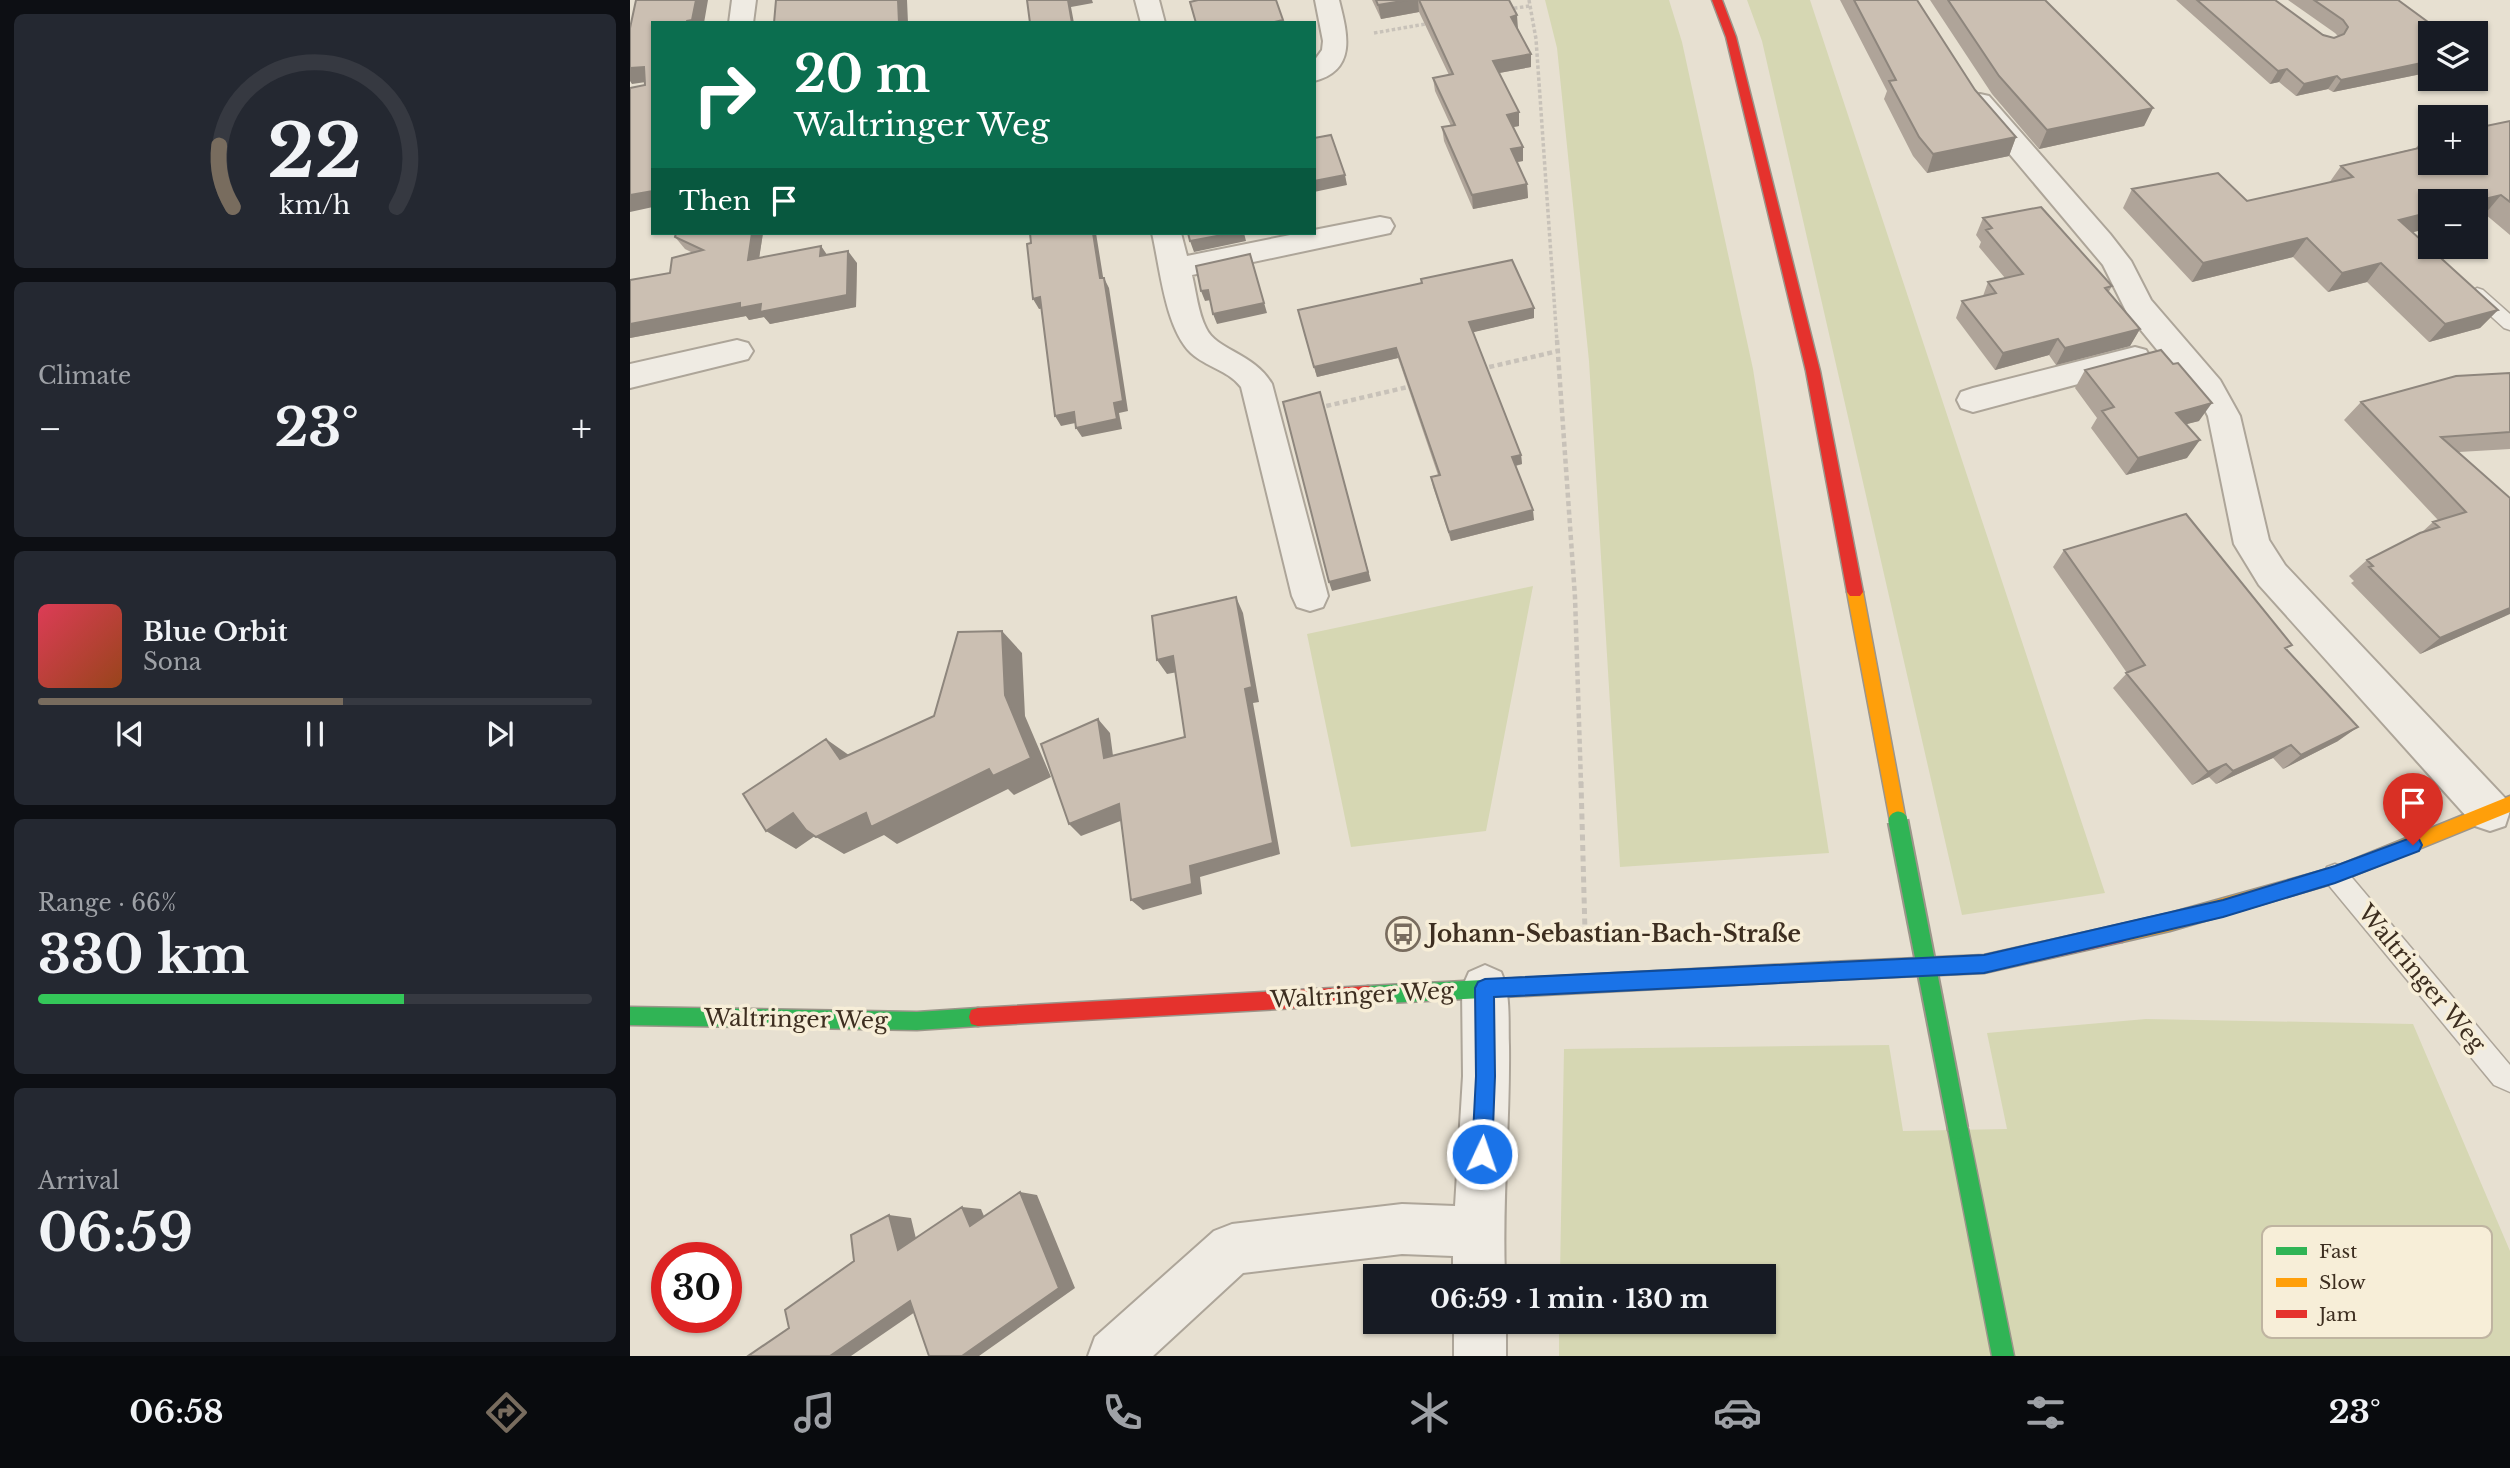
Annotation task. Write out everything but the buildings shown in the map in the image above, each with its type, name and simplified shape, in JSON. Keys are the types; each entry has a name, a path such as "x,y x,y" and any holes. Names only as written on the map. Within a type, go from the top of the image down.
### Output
{"main road":[{"path":"1717,0 1731,37 1813,371 2003,1356"},
{"name":"Waltringer Weg","path":"630,1016 917,1021 1586,982 1984,964 2170,922 2335,875 2500,808"}],"street":[{"path":"741,21 744,0"},
{"path":"1147,0 1152,21"},
{"path":"1316,72 1332,60 1335,40 1326,0"},
{"path":"1961,73 2003,129 2116,261 2138,306 2209,388 2224,416 2244,518 2259,557 2272,575 2500,808"},
{"path":"1175,268 1380,226"},
{"path":"1167,235 1190,329 1197,341 1204,349 1249,374 1256,384 1310,596"},
{"path":"1973,400 2175,348"},
{"path":"630,376 737,351"},
{"path":"1114,1356 1232,1249 1402,1229 1478,1254 1486,1076 1485,988"},
{"path":"1480,1334 1480,1356"}],"lane":[{"path":"2448,259 2510,324"},
{"name":"Waltringer Weg","path":"2335,875 2503,1076 2510,1079"}],"path":[{"path":"1504,10 1530,3 1536,39 1575,597 1586,982"},
{"path":"1335,40 1439,22"},
{"path":"1479,370 1558,351"},
{"path":"1266,421 1412,386"}],"green space":[{"path":"1545,0 1669,0 1682,42 1753,369 1829,853 1620,867 1589,361 1557,48"},
{"path":"1747,0 1810,0 2105,893 1962,915 1762,41"},
{"path":"1533,586 1486,831 1351,847 1307,634"},
{"path":"2146,1019 2413,1024 2510,1251 2510,1356 1559,1356 1559,1334 1776,1334 1776,1264 1560,1264 1564,1049 1889,1045 1903,1131 2007,1129 1987,1033"}],"traffic: fast":[{"path":"1898,821 1958,1129"},
{"path":"1368,995 1830,971"},
{"path":"630,1016 917,1021 978,1017"},
{"path":"1958,1129 2003,1356"}],"traffic: slow":[{"path":"1855,592 1898,821"},
{"path":"2122,933 2335,875 2510,804"}],"traffic: jam":[{"path":"1717,0 1731,37 1813,371 1855,592"},
{"path":"1830,971 1984,964 2122,933"},
{"path":"978,1017 1368,995"}],"place":[{"name":"Johann-Sebastian-Bach-Straße","path":"1403,934"}],"route":[{"path":"1482,1154 1486,1076 1485,988 1984,964 2223,908 2335,875 2413,845"}]}
